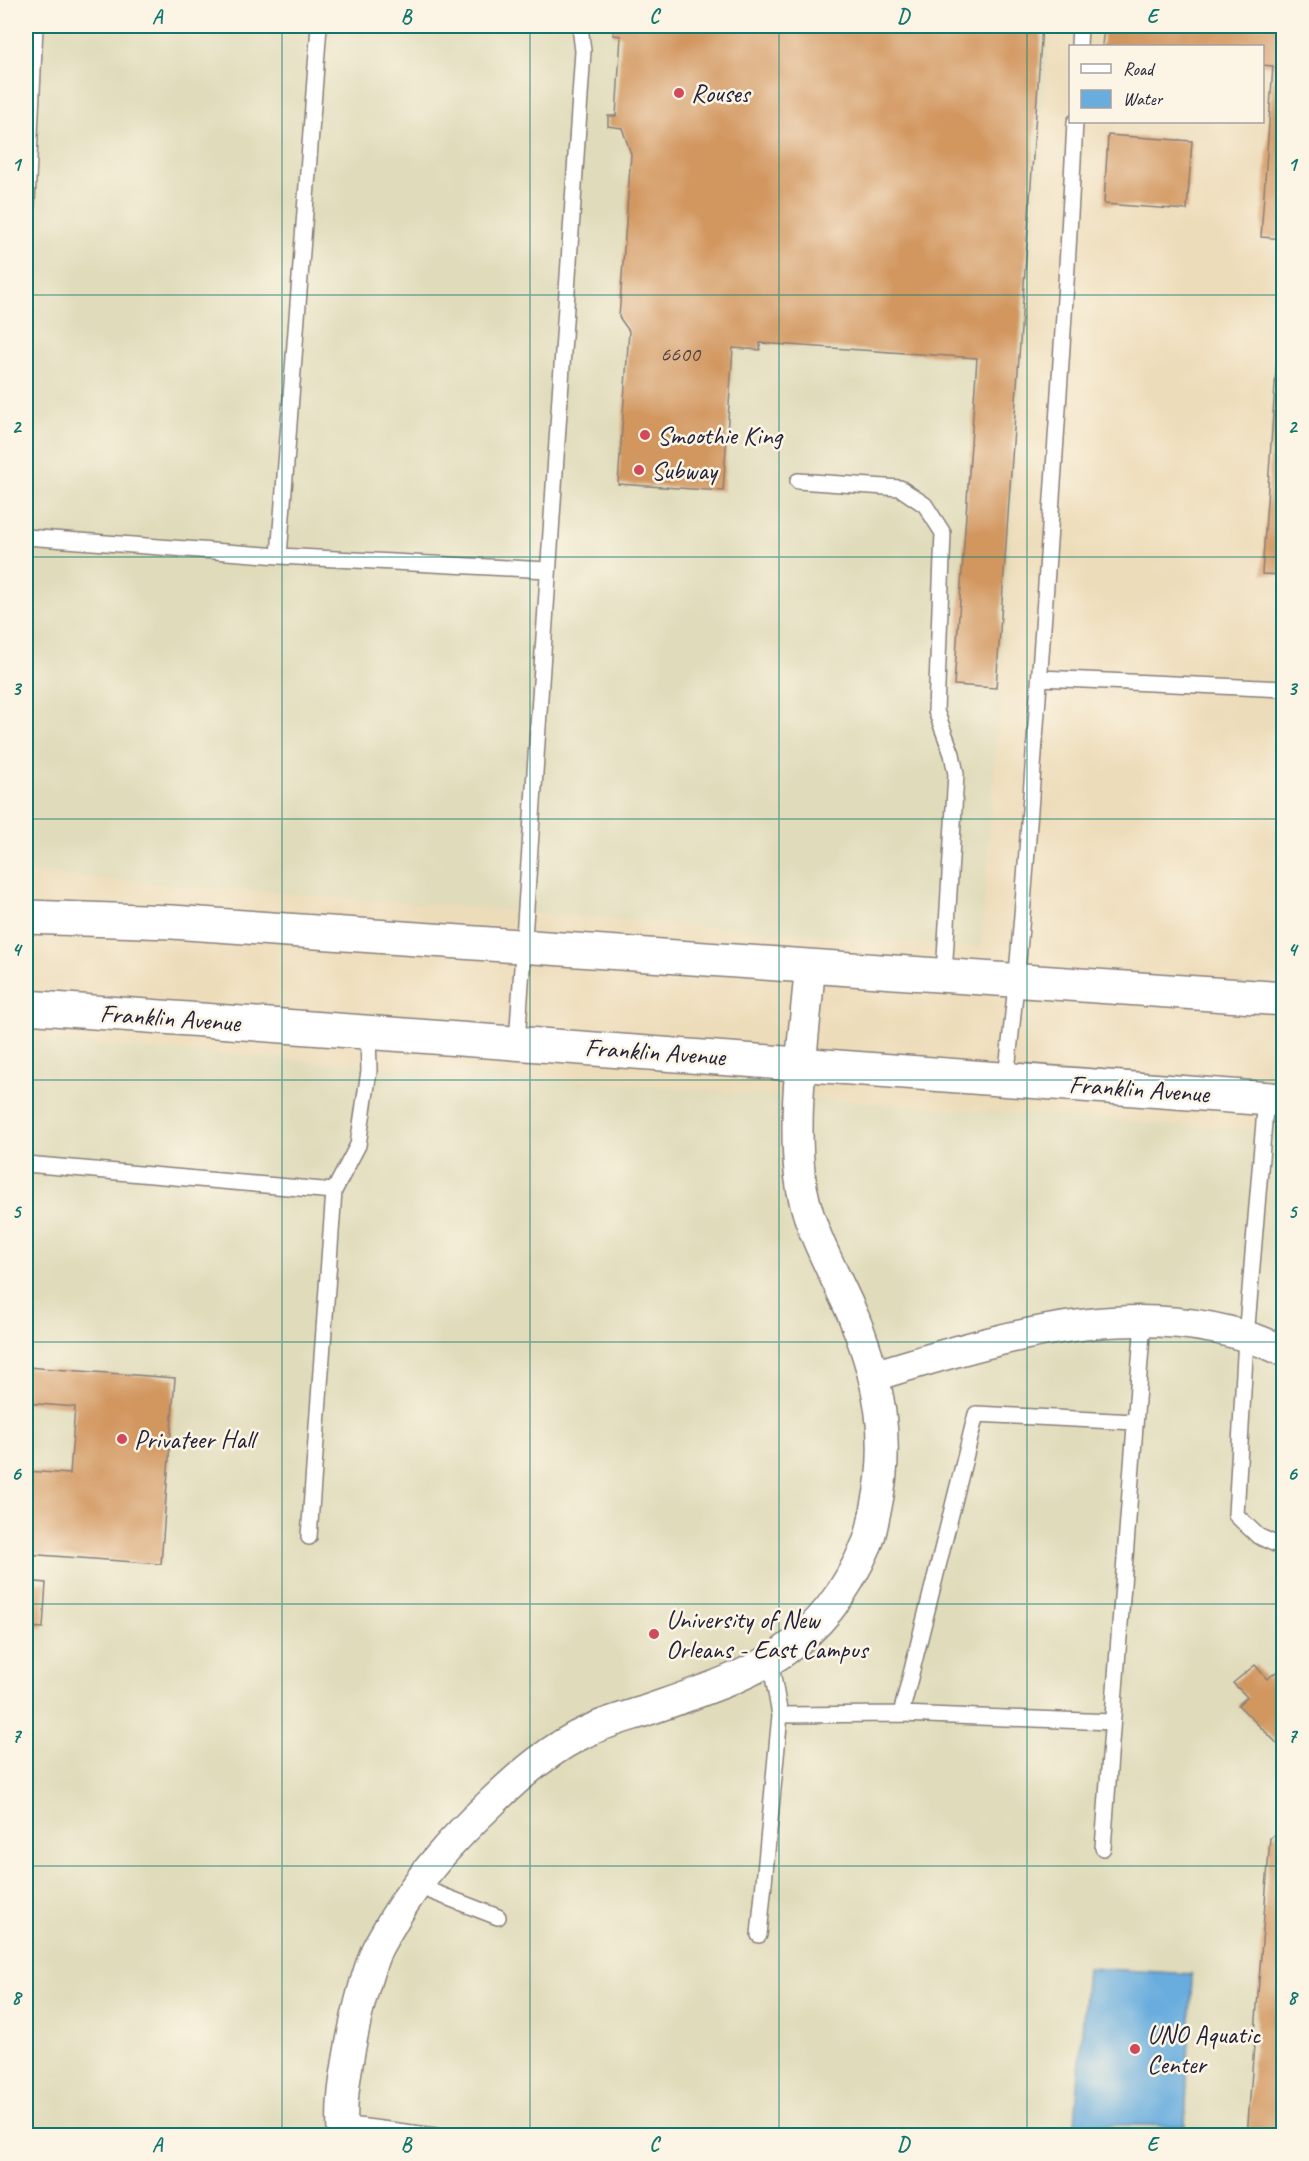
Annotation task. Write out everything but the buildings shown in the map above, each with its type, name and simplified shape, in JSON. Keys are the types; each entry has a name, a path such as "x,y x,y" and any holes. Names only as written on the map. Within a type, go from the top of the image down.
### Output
{"street":[{"path":"26,917 172,922 1284,999"},
{"path":"342,2130 344,2084 355,2021 377,1949 415,1885 452,1840 514,1781 548,1755 588,1730 736,1677 787,1651 824,1618 845,1590 869,1540 883,1477 883,1417 873,1376 854,1319 822,1251 807,1210 800,1175 802,1063 810,966"},
{"name":"Franklin Avenue","path":"26,1007 1275,1099"},
{"path":"873,1376 974,1346 1085,1323 1143,1320 1203,1326 1284,1351"}],"lane":[{"path":"26,224 35,26"},
{"path":"279,556 319,26"},
{"path":"517,1043 583,51 580,26"},
{"path":"1079,45 1080,26"},
{"path":"1006,1078 1018,981 1040,678 1066,311 1075,123"},
{"path":"798,481 900,488 925,506 943,532 936,711 952,754 956,774 944,975"},
{"path":"26,537 279,556 547,570"},
{"path":"1040,678 1284,688"},
{"path":"309,1537 334,1191 358,1145 369,1071 368,1032"},
{"path":"1275,1099 1246,1338 1236,1515 1258,1536 1284,1548"},
{"path":"26,1164 334,1191"},
{"path":"1103,1848 1143,1320"},
{"path":"901,1714 976,1414 1135,1422"},
{"path":"759,1935 780,1715 770,1660"},
{"path":"780,1715 901,1714 1112,1722"},
{"path":"415,1885 498,1917"},
{"path":"342,2130 436,2136"}],"shaded area":[{"path":"26,26 1049,26 981,948 26,873"},
{"name":"University of New Orleans - East Campus","path":"26,1040 1283,1133 1283,2135 26,2135"}],"water":[{"name":"UNO Aquatic Center","path":"1087,1968 1192,1974 1185,2126 1075,2124"}],"place":[{"name":"Rouses","path":"679,93"},
{"name":"Smoothie King","path":"645,435"},
{"name":"Subway","path":"639,470"},
{"name":"Privateer Hall","path":"122,1439"},
{"name":"University of New Orleans - East Campus","path":"654,1634"},
{"name":"UNO Aquatic Center","path":"1135,2049"}]}
